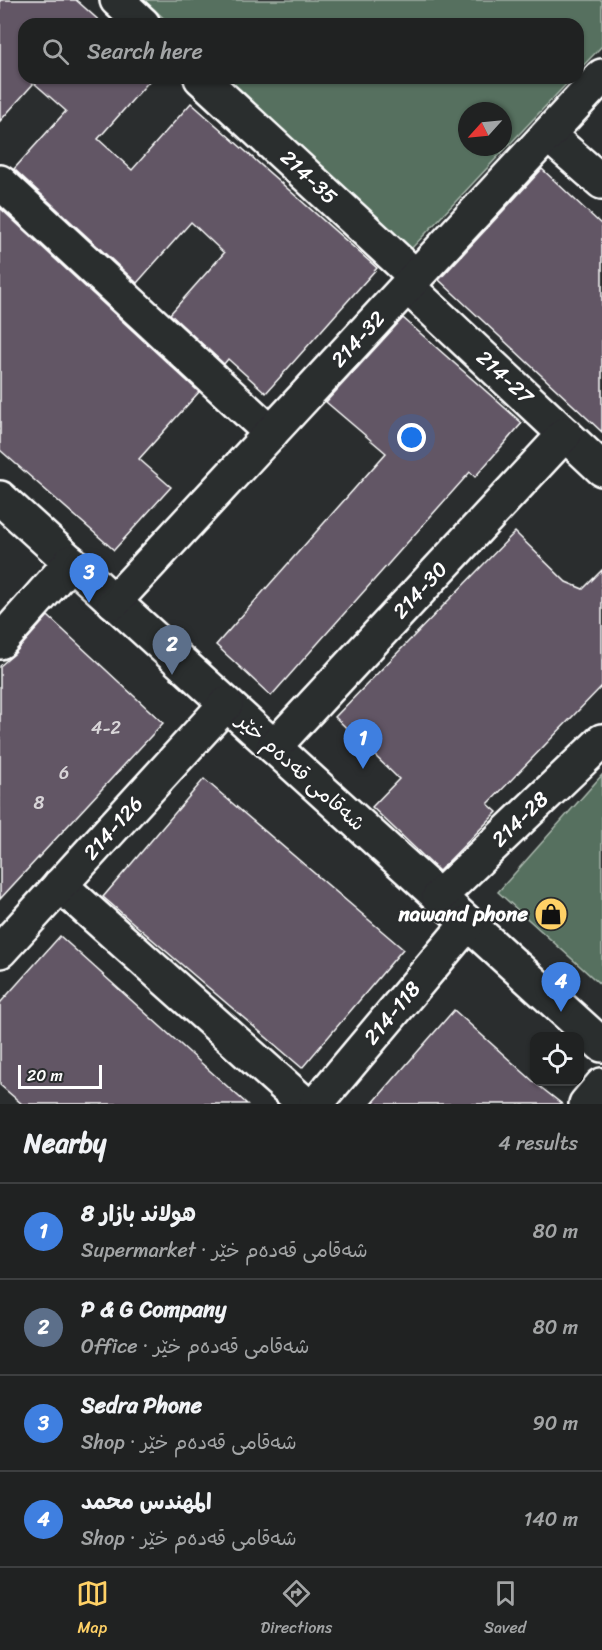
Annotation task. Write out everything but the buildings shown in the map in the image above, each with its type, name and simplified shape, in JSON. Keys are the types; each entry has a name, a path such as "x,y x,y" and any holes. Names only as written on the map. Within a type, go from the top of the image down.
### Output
{"street":[{"path":"117,0 136,18"},
{"name":"214-32","path":"114,602 602,76"},
{"name":"214-35","path":"207,84 411,281"},
{"path":"548,135 602,182"},
{"path":"0,182 271,433"},
{"name":"214-27","path":"411,281 602,469"},
{"name":"214-30","path":"274,747 565,434"},
{"name":"شەقامی قەدەم خێر","path":"0,498 602,1045"},
{"path":"0,642 71,562"},
{"name":"214-126","path":"0,951 226,704"},
{"name":"214-28","path":"439,897 602,741"},
{"path":"60,885 305,1104"},
{"name":"214-118","path":"316,1104 468,923"},
{"path":"586,1104 602,1085"}],"green space":[{"path":"144,0 602,0 602,46 584,65 584,18 164,18"},
{"path":"233,84 566,84 512,142 512,102 458,102 458,156 499,156 411,249"},
{"path":"602,775 602,986 498,892"}],"place":[{"name":"Sedra Phone","path":"89,603"},
{"name":"P & G Company","path":"172,675"},
{"name":"هولاند بازار 8","path":"363,769"},
{"name":"nawand phone","path":"551,914"},
{"name":"المهندس محمد","path":"561,1012"}]}
